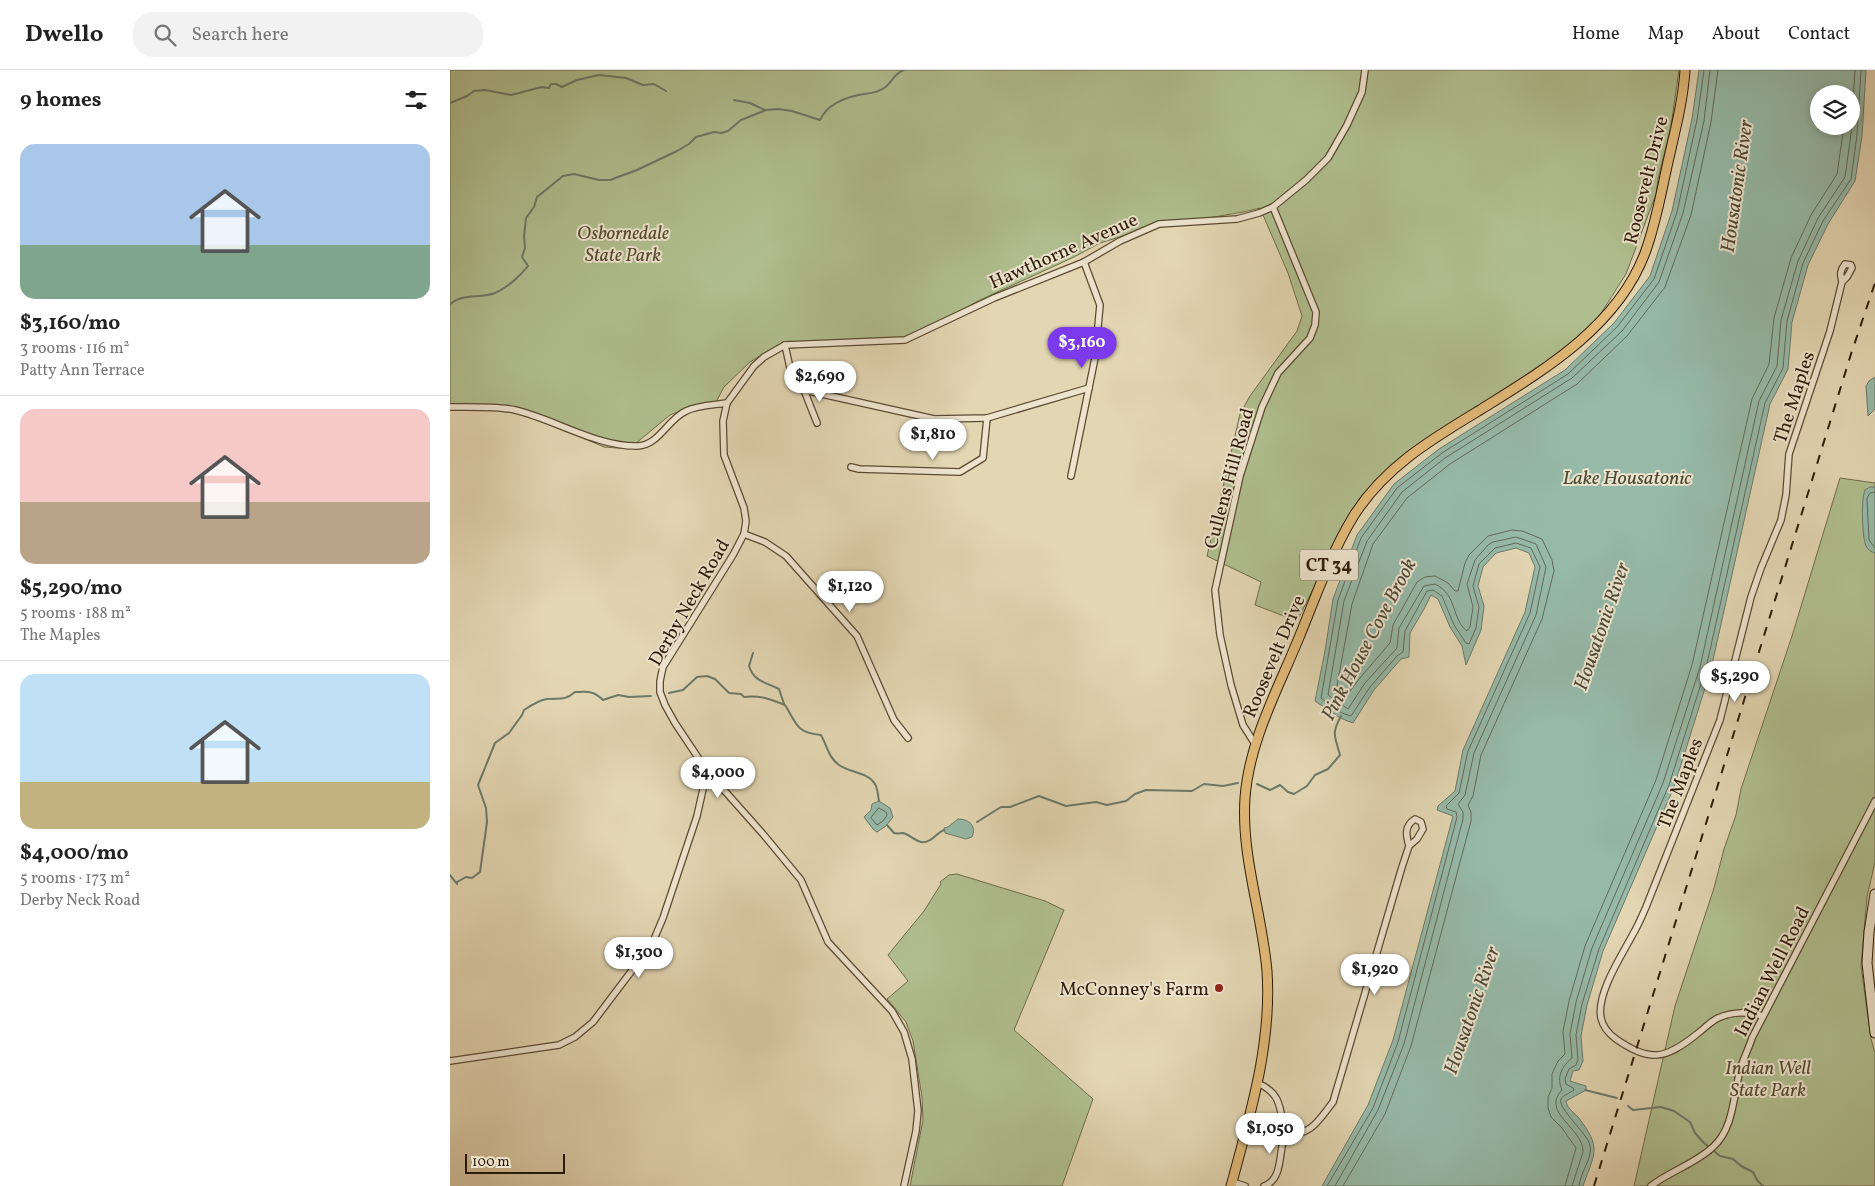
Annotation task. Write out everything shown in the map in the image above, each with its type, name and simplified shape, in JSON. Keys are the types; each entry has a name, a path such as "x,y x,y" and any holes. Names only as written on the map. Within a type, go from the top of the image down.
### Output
{"main road":[{"name":"Roosevelt Drive","path":"1232,1184 1257,1083 1265,1037 1267,980 1262,931 1244,814 1247,780 1255,744 1337,546 1354,515 1375,487 1402,460 1545,369 1577,344 1608,312 1630,283 1644,254 1654,224 1675,129 1685,70"},
{"path":"1875,894 1868,932 1867,963 1875,1033"}],"street":[{"name":"Hawthorne Avenue","path":"727,403 754,366 764,357 786,345 905,340 994,298 1084,262 1120,241 1159,224 1237,219 1259,214 1273,207 1306,180 1328,158 1347,125 1362,92 1365,70"},
{"name":"Cullens Hill Road","path":"1255,744 1243,725 1231,685 1220,635 1214,590 1240,476 1262,407 1278,373 1310,338 1315,325 1316,312 1273,207"},
{"path":"1071,476 1095,358 1100,305 1084,262"},
{"name":"The Maples","path":"1763,1016 1739,1012 1717,1018 1678,1049 1654,1056 1636,1052 1608,1033 1601,1018 1603,996 1616,963 1646,907 1720,720 1751,597 1781,520 1786,495 1789,454 1830,331 1842,282"},
{"path":"786,345 790,368 804,390 817,423"},
{"path":"804,390 934,419 987,418 1089,388"},
{"path":"450,407 514,409 575,432 613,443 640,446 652,441 661,434 670,422 686,410 727,403"},
{"name":"Derby Neck Road","path":"727,403 723,421 723,445 727,465 744,508 746,521 744,534 734,555 663,667 660,681 662,700 708,772 795,872 808,894 828,942 892,1011 904,1032 912,1058 918,1111 916,1131 904,1186"},
{"path":"852,467 859,469 960,472 983,458 987,418"},
{"path":"744,534 765,542 786,556 856,636 894,720 908,738"},
{"path":"450,1061 559,1045 574,1037 593,1022 652,944 664,918 697,816 708,772"},
{"name":"Indian Well Road","path":"1651,1186 1690,1163 1713,1146 1726,1128 1742,1066 1763,1016 1875,801"},
{"path":"1285,1135 1299,1135 1317,1124 1333,1102 1409,846"},
{"path":"1257,1083 1267,1087 1275,1094 1280,1107 1285,1135 1281,1144 1280,1163 1276,1174 1269,1184 1264,1186"},
{"path":"1232,1184 1245,1186"}],"green space":[{"name":"Osbornedale State Park","path":"450,70 1679,70 1671,126 1656,194 1626,274 1598,318 1570,347 1378,479 1359,499 1297,621 1255,605 1261,582 1207,556 1240,414 1250,396 1297,331 1302,316 1288,273 1260,208 1149,228 1100,243 1072,258 980,300 905,340 768,351 750,362 724,387 715,404 691,407 670,415 629,449 604,447 555,426 503,409 450,405"},
{"name":"Indian Well State Park","path":"1840,478 1875,483 1875,862 1867,897 1861,966 1871,1039 1875,1053 1875,1186 1634,1186 1675,1006 1714,888 1724,849 1736,815 1741,789 1792,636"},
{"path":"957,874 1045,901 1064,910 1014,1030 1093,1099 1062,1186 910,1186 923,1120 922,1097 913,1041 906,1022 887,999 908,981 888,955 924,911 941,884 940,882 949,875"}],"water":[{"name":"Lake Housatonic","path":"1699,70 1866,70 1862,136 1855,181 1828,224 1808,265 1792,322 1788,369 1770,404 1711,669 1674,787 1603,951 1587,1005 1581,1036 1583,1061 1579,1070 1573,1071 1570,1081 1586,1086 1586,1090 1566,1101 1569,1108 1586,1127 1591,1136 1594,1150 1591,1165 1583,1186 1322,1186 1368,1105 1393,1040 1453,816 1437,810 1438,806 1455,791 1463,750 1525,612 1535,567 1529,553 1516,548 1496,553 1483,567 1478,586 1484,606 1481,630 1466,665 1462,646 1450,627 1438,599 1431,595 1410,633 1409,657 1401,659 1374,690 1353,723 1340,718 1315,701 1333,599 1357,535 1394,484 1439,449 1565,370 1614,323 1650,276 1672,211 1692,119"},
{"path":"1875,377 1875,409 1868,416 1866,386"},
{"path":"1875,487 1875,553 1866,546 1863,527 1864,494 1865,490"},
{"path":"879,801 890,808 893,817 886,826 877,832 864,817 871,810 872,804"},
{"path":"958,819 966,820 973,826 972,837 966,839 945,833 944,828"}],"waterway":[{"path":"450,304 460,298 489,295 500,291 525,270 528,266 522,257 525,248 526,218 534,207 537,197 563,176 574,174 599,180 610,180 637,170 677,151 696,137 714,132 728,131 741,120 766,110 792,111 820,120 827,110 836,103 858,95 881,90 898,73 904,70"},
{"path":"450,103 474,91 485,90 511,95 542,87 549,88 551,84 562,87 577,80 599,75 626,78 643,85 654,84 666,91"},
{"path":"734,100 750,103 765,110"},
{"path":"753,653 749,666 751,671 761,681 779,689 784,704"},
{"name":"Pink House Cove Brook","path":"669,693 683,690 697,677 707,676 715,679 729,693 741,694 744,697 765,698 785,705 802,730 821,735 830,755 839,765 865,775 873,781 877,788 879,801"},
{"name":"Pink House Cove Brook","path":"450,875 457,884 457,882 466,877 472,878 480,872 487,822 486,808 478,785 495,743 509,733 524,710 535,703 547,699 565,698 575,692 593,693 603,700 618,695 629,697 651,696"},
{"name":"Pink House Cove Brook","path":"1257,784 1270,790 1280,785 1288,792 1294,794 1307,786 1315,775 1328,769 1340,755 1335,739 1335,731 1341,716"},
{"name":"Pink House Cove Brook","path":"977,822 1001,807 1010,807 1039,796 1066,806 1096,802 1107,805 1126,801 1135,794 1146,790 1192,791 1204,784 1223,786 1238,783"},
{"name":"Pink House Cove Brook","path":"887,825 894,833 903,833 922,842 930,840 944,830"},
{"path":"1585,1090 1617,1098"},
{"path":"1628,1106 1633,1110 1661,1107 1674,1111 1690,1122 1695,1133 1704,1143 1720,1156 1733,1159 1741,1166 1753,1172 1763,1186"}],"railway":[{"path":"1594,1186 1851,354 1875,283"}],"place":[{"name":"McConney's Farm","path":"1219,988"}],"water label":[{"name":"Housatonic River","path":"1736,186"},
{"name":"Housatonic River","path":"1601,626"},
{"name":"Housatonic River","path":"1471,1010"}]}
